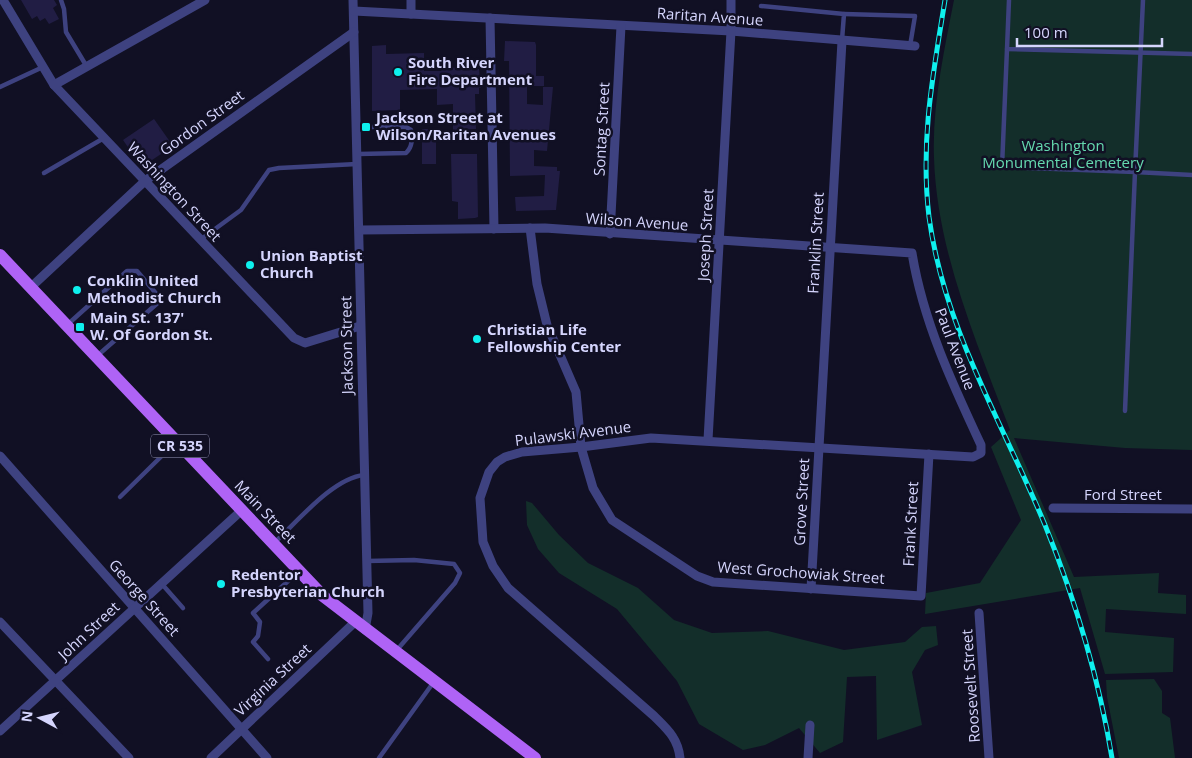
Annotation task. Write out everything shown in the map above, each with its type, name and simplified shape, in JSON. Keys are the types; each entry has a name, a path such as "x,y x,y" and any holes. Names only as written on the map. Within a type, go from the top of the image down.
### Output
{"main road":[{"name":"Main Street","path":"0,255 323,596 535,758"}],"street":[{"name":"Washington Street","path":"3,0 54,85 294,338 305,343 360,326"},
{"path":"54,85 205,0"},
{"name":"Jackson Street","path":"353,0 368,613 360,626"},
{"path":"411,0 411,14"},
{"name":"Joseph Street","path":"708,440 720,242 731,0"},
{"name":"Raritan Avenue","path":"354,11 731,31 912,46"},
{"path":"490,18 494,229"},
{"name":"Sontag Street","path":"610,234 621,26"},
{"name":"Gordon Street","path":"30,288 144,181 354,32"},
{"name":"Franklin Street","path":"819,447 842,41"},
{"name":"Wilson Avenue","path":"360,230 530,228 720,242 912,253"},
{"name":"West Grochowiak Street","path":"530,228 537,284 547,325 576,392 581,447 593,488 612,520 697,576 713,582 921,596"},
{"name":"Paul Avenue","path":"912,253 918,286 929,323 950,380 981,445 982,453"},
{"name":"Pulawski Avenue","path":"680,758 678,744 673,735 654,716 508,588 493,566 483,542 480,498 489,472 497,462 505,457 522,452 651,438 973,456 982,453"},
{"name":"Grove Street","path":"811,589 819,447"},
{"name":"Frank Street","path":"921,596 929,454"},
{"name":"George Street","path":"0,456 267,758"},
{"name":"Ford Street","path":"1053,508 1192,509"},
{"name":"John Street","path":"0,731 241,511"},
{"name":"Roosevelt Street","path":"979,613 989,758"},
{"path":"0,622 129,758"},
{"name":"Virginia Street","path":"212,758 242,728 360,626"},
{"path":"808,758 810,726"}],"lane":[{"path":"61,0 64,9 66,32 87,67"},
{"path":"1009,0 1002,167 1192,175"},
{"path":"1125,410 1143,0"},
{"path":"761,6 844,14 915,16 912,46"},
{"path":"842,41 844,14"},
{"path":"1006,49 1192,54"},
{"path":"0,87 43,67"},
{"path":"200,240 242,210 269,170 406,153 412,143 411,130 406,127 357,126"},
{"path":"44,173 104,138"},
{"path":"66,325 127,271 137,271 159,297 160,301 96,357"},
{"path":"120,496 176,442"},
{"path":"273,544 313,506 349,478 364,475"},
{"path":"366,561 414,560 454,564 460,573 455,583 395,652"},
{"path":"268,659 253,642 258,636 260,622 253,613 299,571"},
{"path":"162,583 183,608"},
{"path":"379,758 434,682"}],"green space":[{"name":"Washington Monumental Cemetery","path":"954,0 1192,0 1192,450 1125,448 1014,438 1074,577 1159,573 1158,593 1186,595 1186,614 1106,609 1105,632 1174,638 1173,672 1105,674 1080,588 925,614 926,593 980,583 1021,520 991,447 1010,430 961,297 942,228 937,193 934,158 935,119 946,39"},
{"path":"526,501 532,503 559,535 588,563 638,588 674,620 712,633 768,631 844,650 905,642 922,627 936,626 938,645 925,650 912,672 922,725 877,740 876,676 847,677 843,742 820,753 799,728 765,745 743,750 699,724 677,681 617,609 559,573 538,549 527,525"},
{"path":"1154,679 1162,691 1162,713 1170,718 1175,758 1119,758 1107,697 1106,680"}],"building":[{"path":"21,0 54,0 57,5 53,8 59,19 49,24 45,18 40,21 37,16 32,19"},
{"path":"505,41 535,42 536,76 544,76 544,86 527,86 527,104 543,105 543,87 553,87 547,151 534,150 534,166 557,167 557,171 560,171 556,210 516,211 515,197 544,196 545,175 510,176 509,61 504,61"},
{"path":"386,45 386,54 424,53 424,71 441,71 444,67 479,69 481,88 479,88 479,94 475,94 476,129 453,130 453,104 437,105 437,89 400,90 400,110 372,111 372,46"},
{"path":"154,119 173,146 149,162 145,156 142,158 137,150 132,153 123,140"},
{"path":"422,129 436,129 436,164 422,164"},
{"path":"451,154 477,154 478,217 458,219 458,202 452,201"}],"railway":[{"path":"945,0 929,108 926,161 929,217 937,258 961,337 1029,487 1056,553 1076,610 1093,669 1112,758"}],"place":[{"name":"South River Fire Department","path":"398,72"},
{"name":"Jackson Street at Wilson/Raritan Avenues","path":"366,127"},
{"name":"Union Baptist Church","path":"250,265"},
{"name":"Conklin United Methodist Church","path":"77,290"},
{"name":"Main St. 137' W. Of Gordon St.","path":"80,327"},
{"name":"Christian Life Fellowship Center","path":"477,339"},
{"name":"Redentor Presbyterian Church","path":"221,584"}]}
